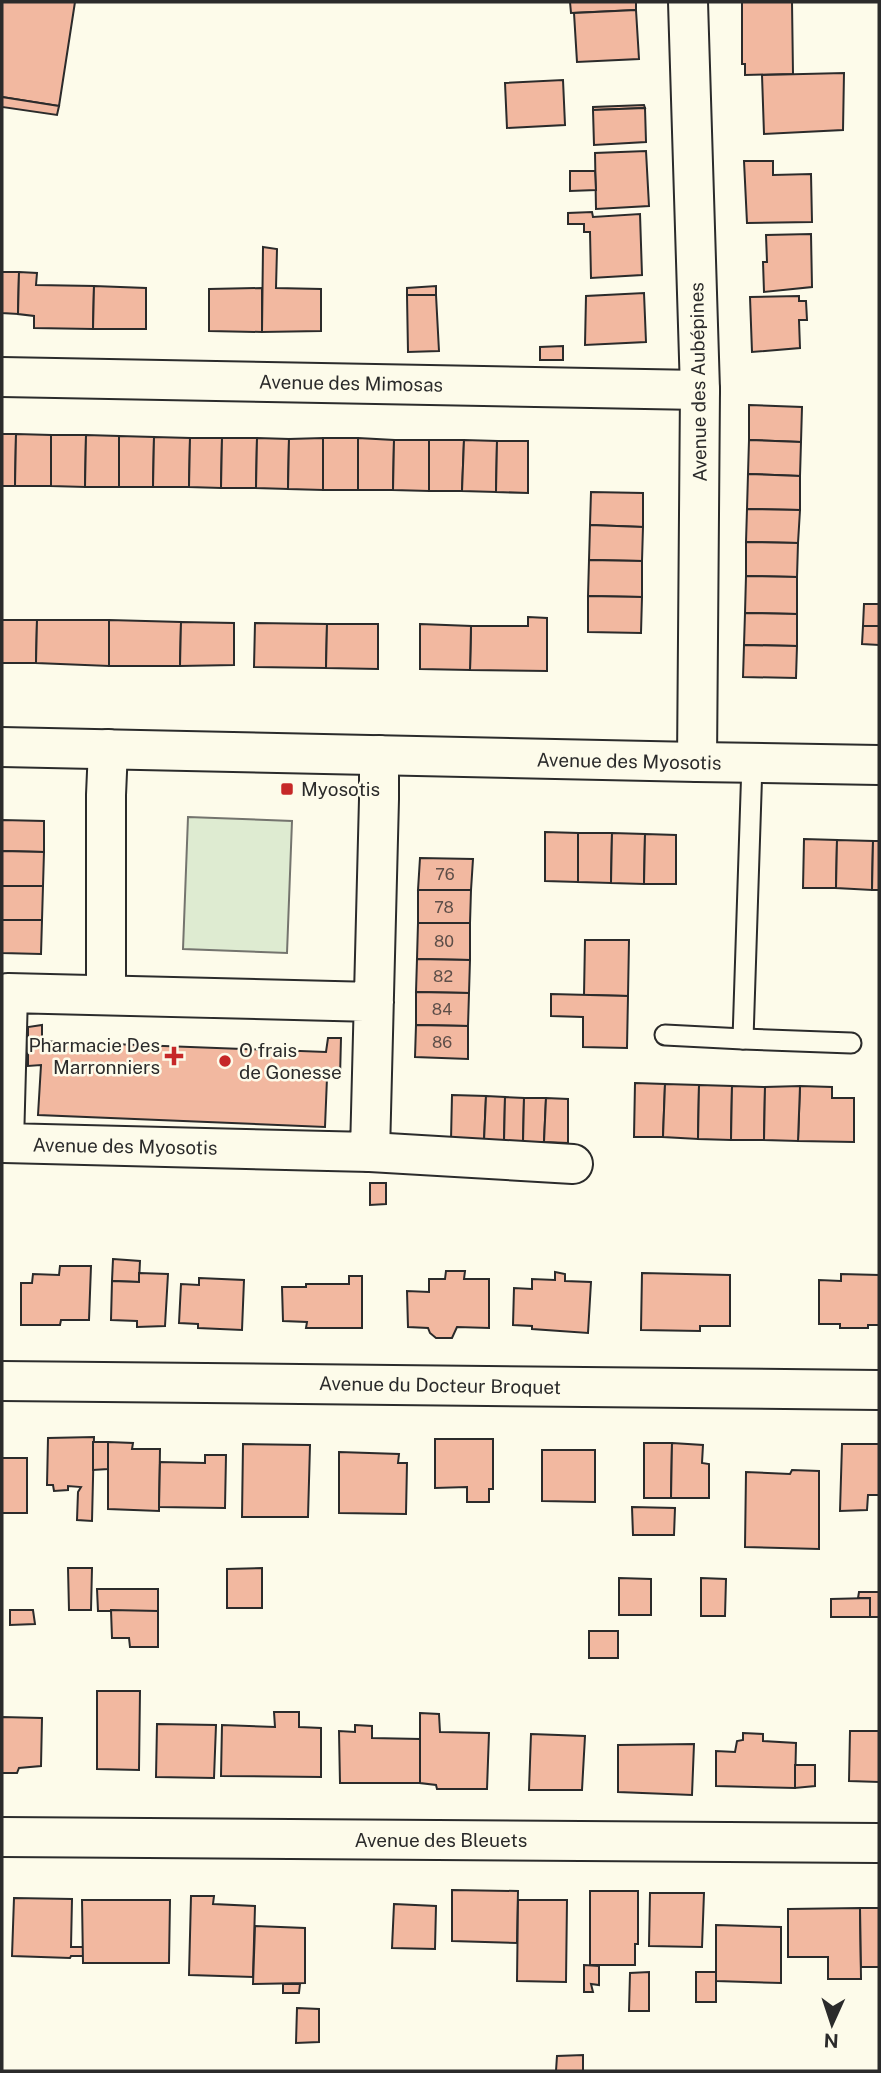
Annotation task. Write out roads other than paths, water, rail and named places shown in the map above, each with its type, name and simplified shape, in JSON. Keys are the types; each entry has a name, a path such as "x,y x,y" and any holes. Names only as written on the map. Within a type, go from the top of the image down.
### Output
{"street":[{"name":"Avenue des Aubépines","path":"688,2 700,390 697,762"},
{"name":"Avenue des Mimosas","path":"2,377 700,390"},
{"name":"Avenue des Myosotis","path":"2,747 879,765"},
{"path":"106,995 108,749"},
{"path":"370,1152 379,755"},
{"name":"Avenue des Myosotis","path":"374,1002 8,993 4,1143 370,1152 573,1164"},
{"name":"Avenue du Docteur Broquet","path":"2,1381 879,1390"},
{"name":"Avenue des Bleuets","path":"2,1837 879,1843"}],"lane":[{"path":"743,1039 752,763"},
{"path":"666,1035 850,1044"}],"place":[{"name":"Myosotis","path":"287,789"},
{"name":"Pharmacie Des Marronniers","path":"174,1056"},
{"name":"O frais de Gonesse","path":"225,1061"}]}
